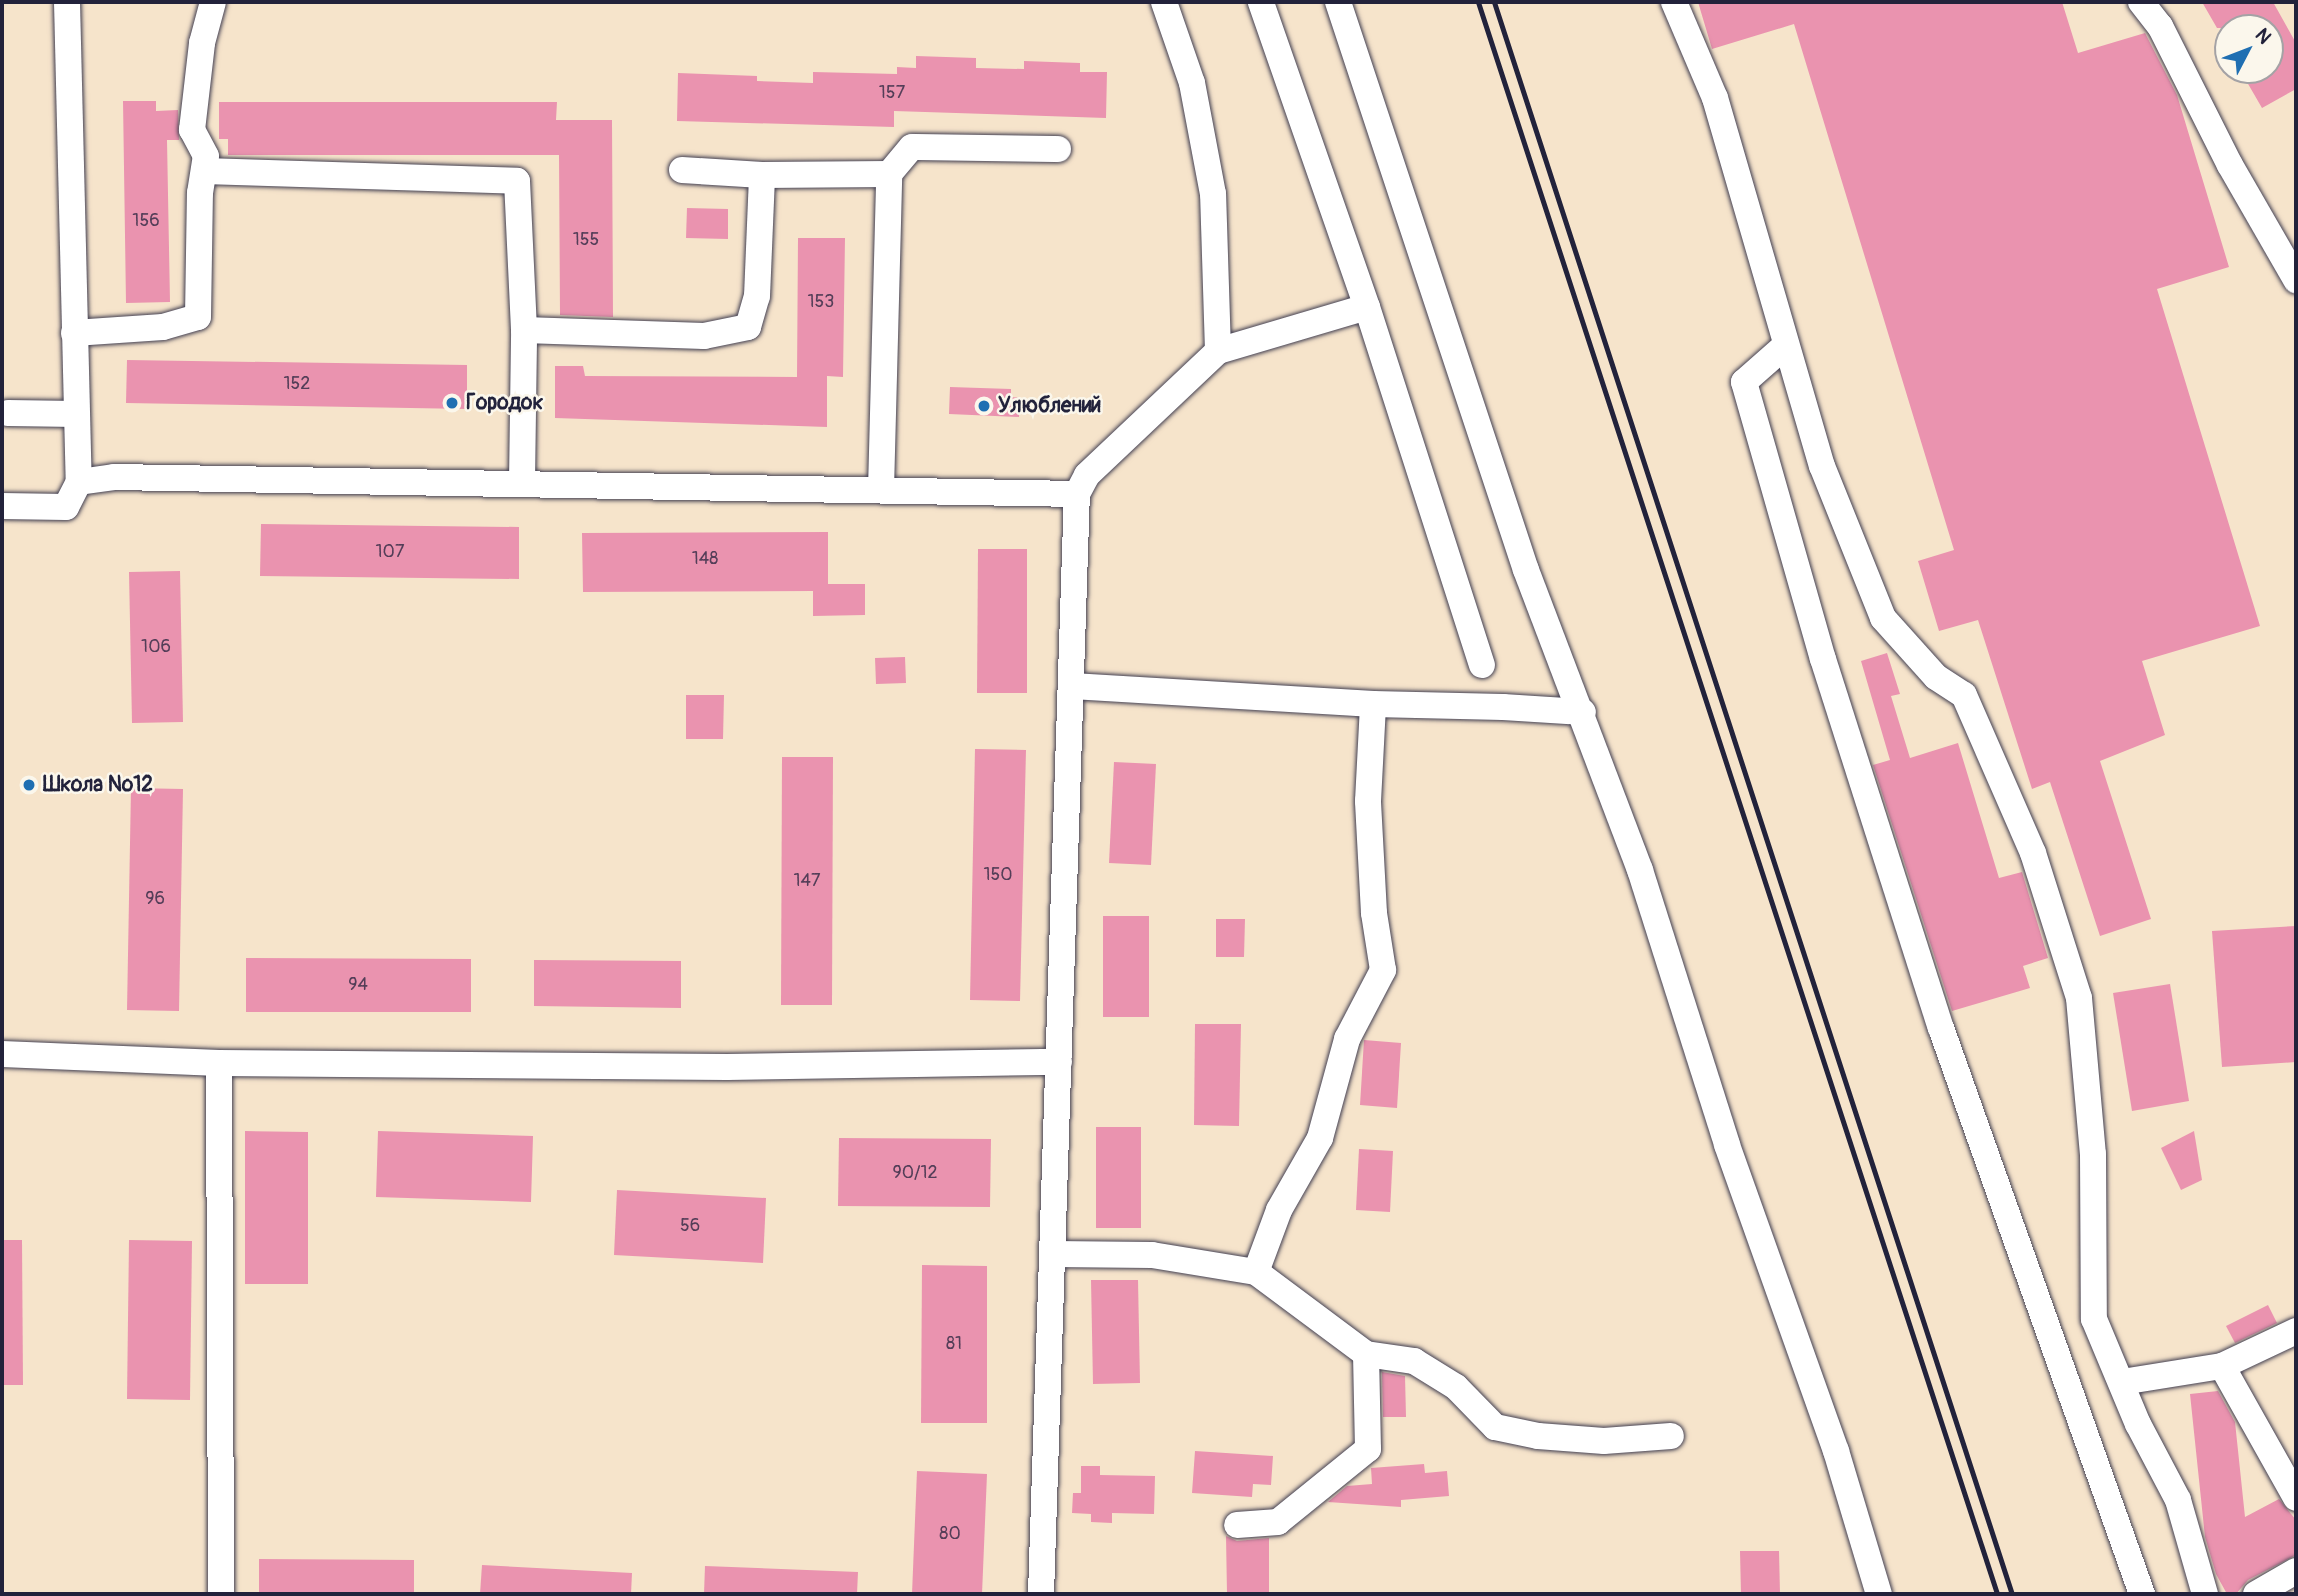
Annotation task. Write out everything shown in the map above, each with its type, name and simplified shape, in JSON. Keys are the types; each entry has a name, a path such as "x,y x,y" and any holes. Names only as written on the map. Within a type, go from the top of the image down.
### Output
{"street":[{"path":"2,506 66,507 79,482 67,2"},
{"path":"74,333 163,327 198,317 200,192 206,156 192,130 202,43 213,2"},
{"path":"1164,2 1192,83 1213,194 1218,351"},
{"path":"1261,2 1367,307 1482,665"},
{"path":"1338,2 1526,570 1583,712 1640,870 1727,1145 1836,1451 1879,1594"},
{"path":"1674,2 1715,98 1822,466 1883,618 1936,677 1964,695 2033,853 2079,998 2093,1154 2094,1319 2138,1424 2178,1500 2205,1594"},
{"path":"2141,2 2160,26 2230,165 2296,280"},
{"path":"881,490 889,174 912,147 1058,149"},
{"path":"682,170 762,175 889,174"},
{"path":"204,172 517,181 524,330 522,482"},
{"path":"524,330 704,336 748,327 757,296 762,175"},
{"path":"1041,1594 1077,494 1087,475 1218,351 1367,307"},
{"path":"1786,345 1744,382 1823,659 1936,1015 2142,1594"},
{"path":"8,413 77,414"},
{"path":"79,482 114,477 522,482 1077,494"},
{"path":"1072,687 1373,704 1503,706 1583,712"},
{"path":"1256,1272 1279,1210 1320,1138 1347,1039 1383,970 1374,913 1368,801 1373,704"},
{"path":"2,1054 219,1063 727,1067 1059,1062"},
{"path":"219,1063 221,1594"},
{"path":"1053,1254 1152,1255 1256,1272 1366,1354 1414,1361 1456,1387 1495,1427 1538,1436 1604,1441 1671,1436"},
{"path":"2122,1382 2222,1366 2296,1331"},
{"path":"1237,1525 1278,1521 1368,1449 1366,1354"},
{"path":"2222,1366 2296,1498"},
{"path":"2256,1594 2296,1571"}],"building":[{"path":"1698,2 2062,2 2078,53 2145,33 2177,95 2229,267 2157,289 2260,626 2142,661 2165,735 2100,761 2151,919 2100,936 2050,782 2032,789 1978,620 1939,631 1918,561 1954,550 1794,24 1712,49"},
{"path":"2202,2 2273,2 2280,14 2214,14 2214,23"},
{"path":"2284,22 2296,43 2296,89 2262,108 2248,84 2284,84"},
{"path":"916,56 976,58 976,68 1024,69 1024,61 1080,63 1080,72 1107,72 1106,118 894,111 894,127 677,121 678,73 757,76 757,81 813,83 813,72 897,74 897,67 916,68"},
{"path":"123,101 156,101 156,111 178,110 179,140 167,140 170,302 126,303"},
{"path":"219,102 557,102 556,120 612,120 613,317 560,315 559,155 228,155 228,139 219,139"},
{"path":"687,208 728,209 728,239 686,238"},
{"path":"798,238 845,238 843,377 827,376 827,427 555,418 555,366 583,366 585,376 797,377"},
{"path":"127,360 467,365 467,409 126,403"},
{"name":"Улюблений","path":"950,387 1011,389 1011,397 1020,398 1019,417 949,414"},
{"path":"261,524 519,527 519,579 260,576"},
{"path":"828,532 828,584 865,584 865,615 813,616 813,591 583,592 582,533"},
{"path":"978,549 1027,549 1027,693 977,693"},
{"path":"180,571 183,722 132,723 129,572"},
{"path":"1887,653 1900,694 1891,696 1910,758 1958,743 1999,878 2022,872 2048,958 2023,966 2030,988 1952,1011 1873,765 1890,760 1861,661"},
{"path":"905,657 906,683 876,684 875,658"},
{"path":"686,695 724,695 723,739 686,739"},
{"path":"975,749 1026,750 1020,1001 970,1000"},
{"path":"782,757 833,757 832,1005 781,1005"},
{"path":"1114,762 1156,764 1151,865 1109,863"},
{"path":"131,788 183,789 179,1011 127,1010"},
{"path":"1103,916 1149,916 1149,1017 1103,1017"},
{"path":"1216,919 1245,919 1244,957 1216,957"},
{"path":"2296,926 2296,1062 2222,1067 2212,931"},
{"path":"246,958 471,959 471,1012 246,1012"},
{"path":"534,960 681,961 681,1008 534,1006"},
{"path":"2170,984 2189,1101 2132,1111 2113,993"},
{"path":"1195,1024 1241,1024 1239,1126 1194,1125"},
{"path":"1364,1040 1401,1043 1397,1108 1360,1105"},
{"path":"1096,1127 1141,1127 1141,1228 1096,1228"},
{"path":"245,1131 308,1132 308,1284 245,1284"},
{"path":"378,1131 533,1136 531,1202 376,1197"},
{"path":"2194,1131 2202,1180 2181,1190 2161,1148"},
{"path":"839,1138 991,1139 990,1207 838,1206"},
{"path":"1359,1149 1393,1151 1390,1212 1356,1210"},
{"path":"617,1190 766,1198 763,1263 614,1255"},
{"path":"2,1240 22,1240 23,1385 2,1385"},
{"path":"129,1240 192,1241 190,1400 127,1399"},
{"path":"922,1265 987,1266 987,1423 921,1423"},
{"path":"1091,1280 1138,1280 1140,1383 1093,1384"},
{"path":"2268,1305 2277,1323 2235,1343 2226,1326"},
{"path":"1382,1372 1405,1376 1406,1417 1383,1417"},
{"path":"2218,1391 2235,1422 2245,1517 2279,1499 2296,1520 2296,1555 2248,1580 2236,1594 2227,1594 2216,1574 2205,1537 2190,1394"},
{"path":"1195,1451 1273,1456 1271,1485 1253,1484 1252,1497 1192,1493"},
{"path":"1424,1464 1425,1473 1447,1471 1449,1496 1401,1500 1401,1507 1328,1502 1347,1486 1372,1484 1371,1468"},
{"path":"1081,1466 1100,1466 1100,1475 1155,1476 1154,1514 1112,1513 1112,1523 1091,1522 1091,1514 1072,1513 1073,1493 1081,1493"},
{"path":"917,1471 987,1474 982,1594 912,1594"},
{"path":"1226,1536 1237,1541 1269,1538 1269,1594 1227,1594"},
{"path":"1740,1551 1779,1551 1780,1594 1741,1594"},
{"path":"259,1559 414,1560 414,1594 259,1594"},
{"path":"482,1565 632,1573 631,1594 480,1594"},
{"path":"705,1566 858,1572 857,1594 704,1594"}],"railway":[{"path":"1478,2 1997,1594"},
{"path":"1494,2 2012,1594"}],"place":[{"name":"Городок","path":"452,403"},
{"name":"Улюблений","path":"984,406"},
{"name":"Школа №12","path":"29,785"}]}
